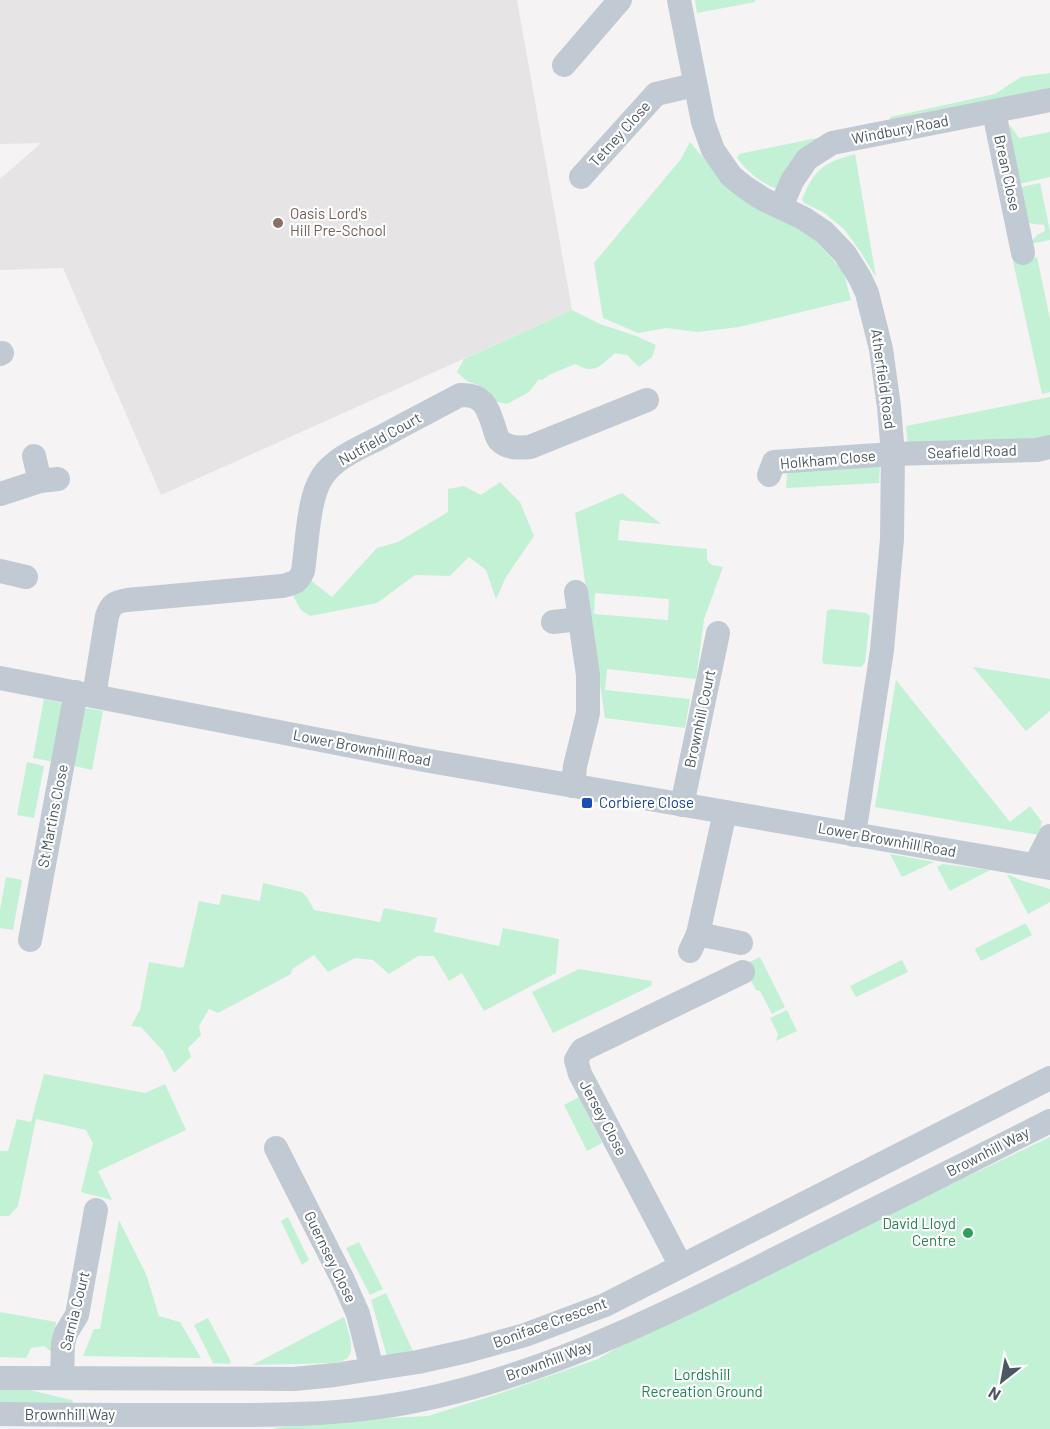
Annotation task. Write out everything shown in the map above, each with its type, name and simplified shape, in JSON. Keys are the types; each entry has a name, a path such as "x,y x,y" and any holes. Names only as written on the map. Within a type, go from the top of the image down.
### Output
{"street":[{"path":"564,64 620,0"},
{"name":"Atherfield Road","path":"679,0 694,85 713,150 731,176 746,188 804,218 824,232 845,254 867,293 881,349 893,454 892,539 882,650 854,835"},
{"name":"Tetney Close","path":"581,177 656,94 694,85"},
{"name":"Windbury Road","path":"781,207 792,181 807,159 832,143 1050,100"},
{"name":"Brean Close","path":"994,112 1027,239"},
{"name":"Nutfield Court","path":"85,694 110,606 117,601 293,584 300,579 303,571 312,499 326,472 340,459 450,400 460,395 471,395 480,399 486,407 500,440 517,448 530,447 647,400"},
{"name":"Seafield Road","path":"893,454 975,453 1037,450 1050,447"},
{"name":"Holkham Close","path":"769,475 774,462 893,454"},
{"path":"0,494 49,480 34,456"},
{"path":"0,571 26,577"},
{"path":"573,786 588,713 588,675 576,592"},
{"path":"554,622 580,619"},
{"name":"Brownhill Court","path":"682,805 718,633"},
{"name":"Lower Brownhill Road","path":"0,678 424,760 1043,866"},
{"name":"St Martins Close","path":"30,940 85,694"},
{"path":"725,812 694,943 741,943"},
{"path":"1043,866 1050,836"},
{"name":"Jersey Close","path":"681,1266 580,1074 576,1060 582,1050 692,985 743,972"},
{"name":"Boniface Crescent","path":"0,1378 284,1379 335,1375 418,1362 525,1335 605,1305 1050,1078"},
{"name":"Brownhill Way","path":"0,1414 272,1415 334,1412 380,1407 473,1388 562,1358 611,1338 735,1280 1050,1121"},
{"name":"Guernsey Close","path":"276,1149 358,1314 372,1369"},
{"name":"Sarnia Court","path":"62,1378 63,1343 77,1315 96,1210"}],"shaded area":[{"name":"Oasis Lord's Hill Pre-School","path":"0,0 517,0 572,310 161,495 63,268 0,270 0,179 41,143 0,144"}],"green space":[{"path":"695,0 755,0 755,2 697,13"},
{"path":"1050,73 1050,94 892,125 890,117 995,94 1021,77"},
{"path":"1010,125 1019,138 1050,132 1050,177 1019,184 1010,138"},
{"path":"817,138 817,142 777,189 754,176 737,158 739,154"},
{"path":"690,142 727,186 813,238 843,271 851,300 739,327 697,332 666,328 638,333 603,318 594,263 681,159"},
{"path":"855,154 876,277 844,229 823,212 804,203 802,199 811,181 821,169"},
{"path":"1040,183 1050,240 1030,244 1037,235 1045,231 1044,225 1027,222 1017,188"},
{"path":"1037,257 1050,319 1050,392 1042,394 1013,261"},
{"path":"572,310 600,324 656,345 652,357 639,367 627,355 615,353 597,368 588,369 575,364 542,380 539,379 529,392 507,404 494,401 480,386 467,381 457,372 464,359"},
{"path":"1050,397 1050,441 908,447 906,426"},
{"path":"880,465 879,483 786,488 787,474 790,471"},
{"path":"500,482 520,502 534,536 506,577 496,599 486,570 469,557 450,576 415,575 377,603 310,616 301,610 293,596 309,579 332,597 377,548 398,542 448,512 448,489 464,486 481,495"},
{"path":"622,493 661,524 620,520 618,540 707,549 707,560 712,565 723,567 704,619 696,679 607,669 605,690 690,699 685,728 605,718 575,513","holes":["595,593 669,599 668,620 594,614"]},
{"path":"831,609 866,613 870,616 865,662 861,667 824,664 822,661 827,611"},
{"path":"973,667 1050,679 1050,711 1026,731"},
{"path":"896,680 1010,822 1030,806 1042,822 1039,835 875,807"},
{"path":"44,699 63,704 55,762 33,758"},
{"path":"86,708 103,711 92,770 70,765 82,712"},
{"path":"27,762 44,766 34,818 17,815"},
{"path":"890,854 934,862 902,877"},
{"path":"943,864 990,870 950,891 937,867"},
{"path":"1007,874 1050,889 1050,902 1028,914"},
{"path":"6,877 22,880 13,930 0,928 0,910"},
{"path":"263,883 302,892 314,910 380,922 384,908 437,918 434,932 499,946 503,928 559,939 556,973 484,1011 462,973 449,981 434,956 418,956 389,974 373,960 355,958 328,972 314,955 292,969 291,974 218,1013 209,1009 199,1026 201,1035 188,1048 191,1057 174,1073 163,1051 141,1027 131,1026 140,1010 149,962 182,968 199,901 219,905 222,894 260,901"},
{"path":"1024,924 1032,935 981,961 976,948"},
{"path":"760,957 785,1007 772,1014 743,965"},
{"path":"902,960 908,972 856,997 850,986"},
{"path":"579,969 652,981 651,986 553,1033 532,992"},
{"path":"787,1010 797,1031 776,1041 778,1034 770,1018"},
{"path":"44,1074 145,1093 165,1084 186,1130 98,1171 112,1200 81,1192 93,1143 86,1130 36,1119 18,1206 9,1216 0,1216 0,1151 8,1151 17,1119 31,1122"},
{"path":"579,1097 602,1143 587,1151 564,1105"},
{"name":"David Lloyd Centre","path":"1050,1137 1050,1429 271,1429 301,1423 428,1416 598,1359 646,1331"},
{"path":"288,1217 309,1260 302,1265 281,1221"},
{"path":"119,1220 146,1274 159,1316 180,1322 201,1358 83,1356 94,1329 100,1329"},
{"path":"359,1242 383,1289 370,1295 346,1248"},
{"path":"386,1293 413,1351 387,1356 371,1300"},
{"path":"0,1312 56,1322 53,1353 44,1346 31,1348 26,1358 0,1357"},
{"path":"344,1317 351,1351 344,1360 332,1363 252,1365"},
{"path":"208,1318 231,1362 229,1364 213,1363 194,1325"},
{"path":"0,1387 21,1388 72,1400 77,1411 0,1407"}],"place":[{"name":"Oasis Lord's Hill Pre-School","path":"278,223"},
{"name":"Corbiere Close","path":"587,803"},
{"name":"David Lloyd Centre","path":"968,1233"}],"park label":[{"name":"Lordshill Recreation Ground","path":"702,1384"}]}
